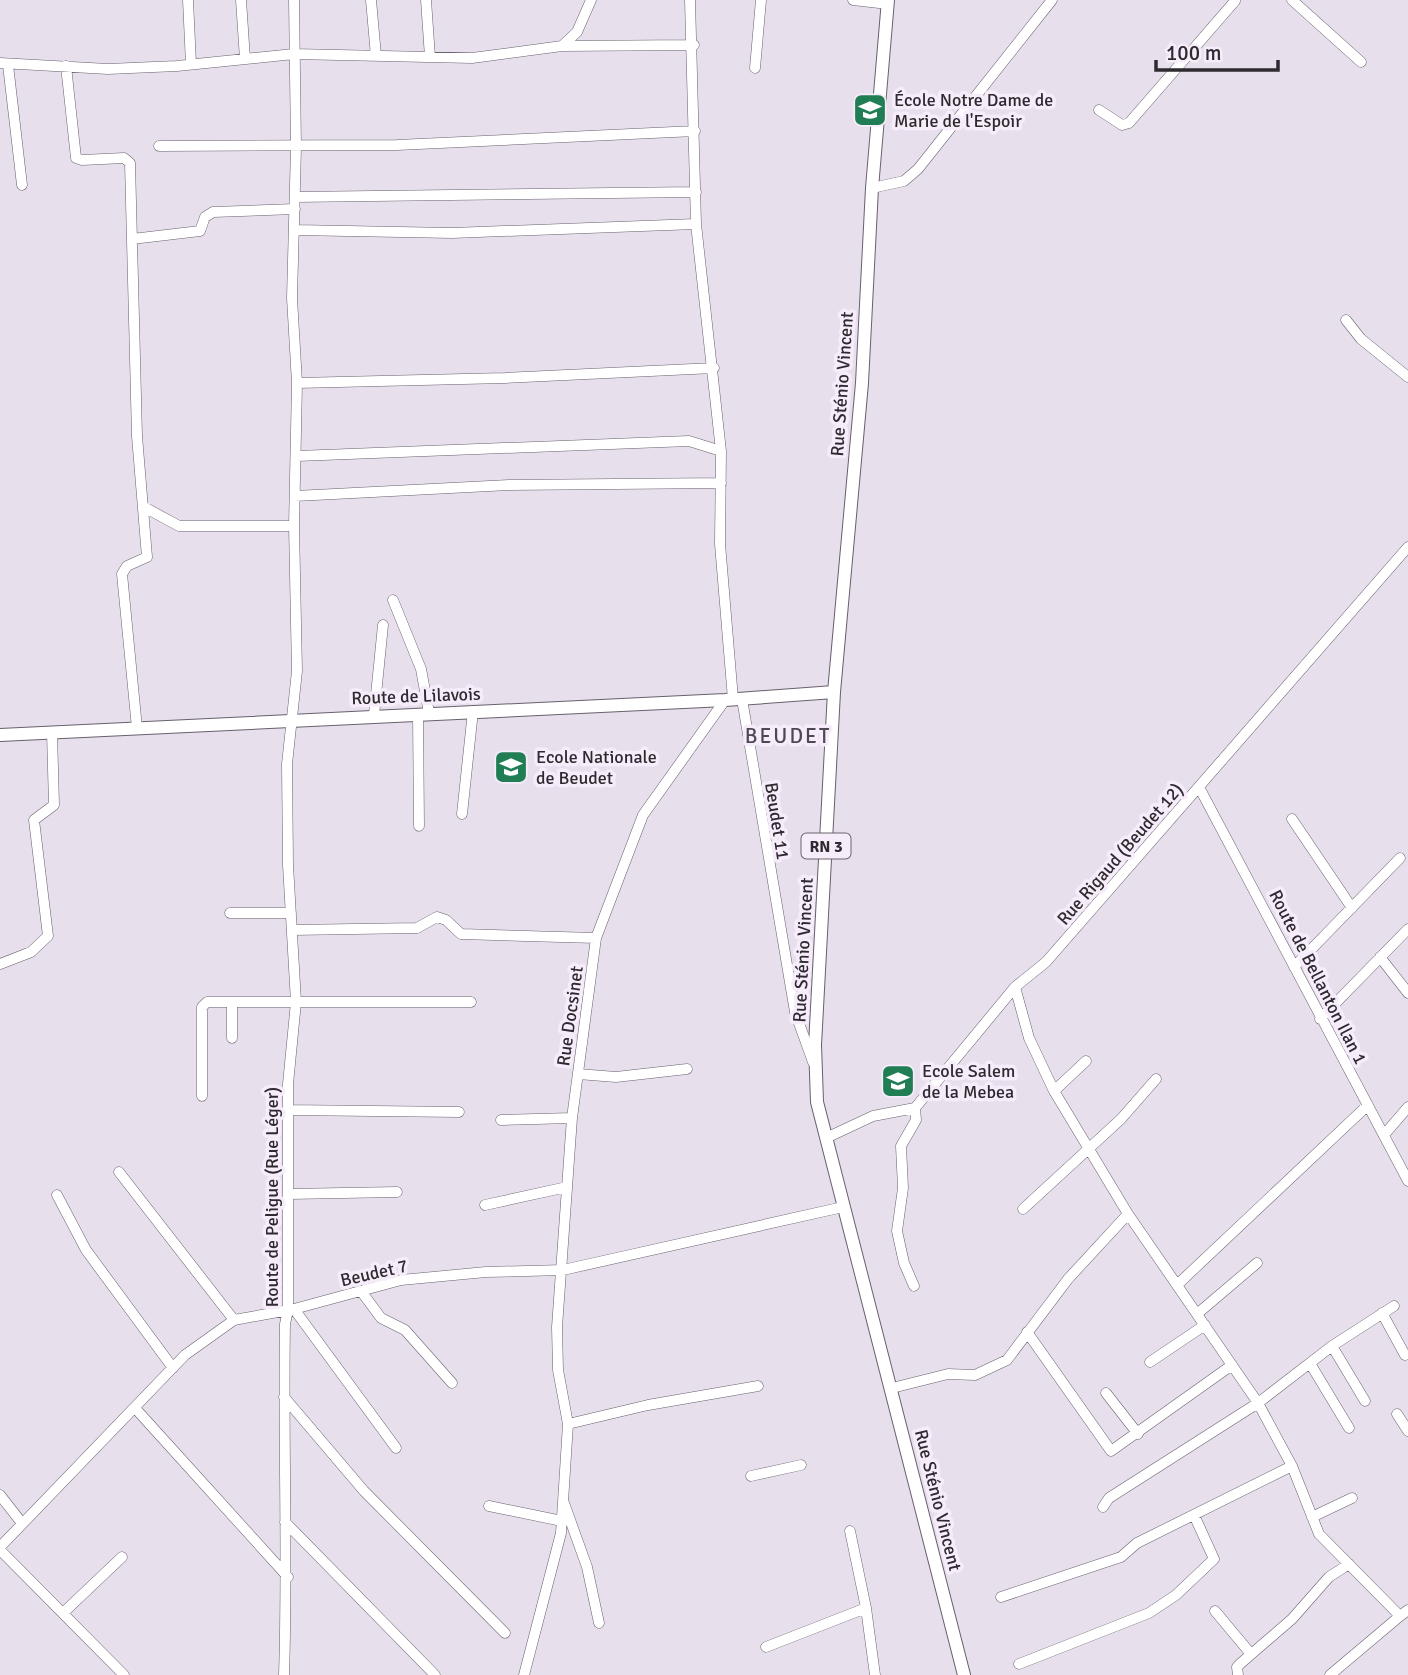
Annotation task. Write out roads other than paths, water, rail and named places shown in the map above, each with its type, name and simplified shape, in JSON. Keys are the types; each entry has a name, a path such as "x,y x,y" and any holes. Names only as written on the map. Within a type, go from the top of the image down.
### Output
{"main road":[{"name":"Rue Sténio Vincent","path":"888,2 872,188 862,383 834,692 816,1068 817,1102 964,1675"},
{"name":"Route de Lilavois","path":"0,735 374,715 733,700 834,692"}],"street":[{"path":"188,0 191,64"},
{"path":"241,0 245,59"},
{"name":"Route de Peligue (Rue Léger)","path":"285,1675 288,1577 285,1522 285,1324 291,1310 288,1110 296,1002 287,764 297,671 294,526 297,383 292,298 296,147 294,0"},
{"path":"371,0 376,56"},
{"path":"426,0 430,57"},
{"path":"562,46 577,32 591,0"},
{"name":"Beudet 11","path":"690,0 694,45 696,224 714,368 721,451 720,544 733,700 795,1012 816,1068"},
{"path":"755,68 761,0"},
{"path":"853,0 888,2"},
{"path":"872,188 904,181 918,169 1052,0"},
{"path":"1099,110 1122,125 1129,123 1236,0"},
{"path":"1292,0 1361,62"},
{"path":"22,185 4,64 108,69 294,54 472,58 562,46 694,45"},
{"path":"66,66 76,158 124,158 130,163 137,436 146,557 127,566 122,574 137,728"},
{"path":"159,146 296,147 695,131"},
{"path":"295,197 696,192"},
{"path":"132,239 200,231 205,217 213,212 295,209"},
{"path":"295,230 452,233 696,224"},
{"path":"1346,320 1361,339 1408,377"},
{"path":"297,383 505,378 714,368"},
{"path":"297,456 689,441 721,451"},
{"path":"295,496 509,485 721,483"},
{"path":"144,507 178,526 294,526"},
{"name":"Rue Rigaud (Beudet 12)","path":"915,1108 1015,987 1046,962 1408,547"},
{"path":"393,600 421,669 424,713 419,826"},
{"path":"374,715 383,625"},
{"name":"Rue Docsinet","path":"524,1675 562,1521 568,1424 558,1370 557,1327 572,1118 596,938 643,815 733,700"},
{"path":"462,814 472,711"},
{"path":"0,964 31,953 48,936 34,820 54,805 52,732"},
{"name":"Route de Bellanton Ilan 1","path":"1199,787 1408,1181"},
{"path":"1292,820 1352,908"},
{"path":"1294,967 1399,858"},
{"path":"230,913 291,913"},
{"path":"292,930 417,928 437,917 446,920 461,934 596,938"},
{"path":"1320,1019 1408,929"},
{"path":"1380,957 1408,993"},
{"path":"1015,987 1029,1038 1054,1091 1128,1214 1258,1403 1292,1466 1319,1534 1404,1613 1330,1675"},
{"path":"202,1096 202,1007 207,1002 471,1002"},
{"path":"232,1003 232,1038"},
{"path":"1054,1091 1086,1061"},
{"path":"578,1073 616,1077 687,1069"},
{"path":"1023,1209 1121,1119 1156,1079"},
{"path":"1177,1285 1368,1105"},
{"path":"1384,1135 1408,1107"},
{"path":"826,1138 873,1116 915,1108 916,1120 901,1146 903,1188 897,1231 904,1264 914,1286"},
{"path":"288,1110 459,1112"},
{"path":"500,1120 572,1118"},
{"path":"119,1172 234,1320"},
{"path":"485,1205 567,1187"},
{"path":"289,1194 397,1192"},
{"path":"57,1195 86,1250 173,1368"},
{"name":"Beudet 7","path":"0,1548 21,1522 185,1355 234,1320 291,1310 401,1280 486,1272 563,1270 843,1207"},
{"path":"892,1388 948,1374 975,1375 1007,1360 1068,1279 1128,1214"},
{"path":"1197,1314 1257,1264"},
{"path":"360,1291 381,1318 405,1330 452,1383"},
{"path":"1102,1507 1109,1499 1258,1403 1311,1365 1332,1346 1394,1306"},
{"path":"291,1310 396,1448"},
{"path":"1382,1313 1405,1355"},
{"path":"1150,1362 1205,1325"},
{"path":"1027,1332 1107,1449 1116,1451 1232,1364"},
{"path":"1332,1346 1365,1401"},
{"path":"1311,1365 1349,1428"},
{"path":"568,1424 648,1405 758,1386"},
{"path":"1107,1393 1138,1434"},
{"path":"284,1396 363,1492 505,1633"},
{"path":"135,1408 288,1577"},
{"path":"1397,1413 1408,1431"},
{"path":"751,1476 801,1465"},
{"path":"1001,1597 1121,1557 1137,1543 1292,1466"},
{"path":"0,1495 21,1522"},
{"path":"563,1498 587,1567 599,1623"},
{"path":"1312,1517 1352,1498"},
{"path":"489,1506 562,1521"},
{"path":"1019,1664 1149,1613 1176,1595 1214,1559 1194,1515"},
{"path":"285,1522 435,1675"},
{"path":"850,1531 866,1608 872,1674"},
{"path":"0,1548 124,1675"},
{"path":"63,1613 122,1558"},
{"path":"1238,1675 1237,1667 1292,1619 1329,1577 1349,1564"},
{"path":"766,1647 866,1608"},
{"path":"1215,1611 1251,1654"}],"place":[{"name":"École Notre Dame de Marie de l'Espoir","path":"870,110"},
{"name":"Ecole Nationale de Beudet","path":"511,767"},
{"name":"Ecole Salem de la Mebea","path":"898,1081"}],"district":[{"name":"BEUDET","path":"788,736"}]}
